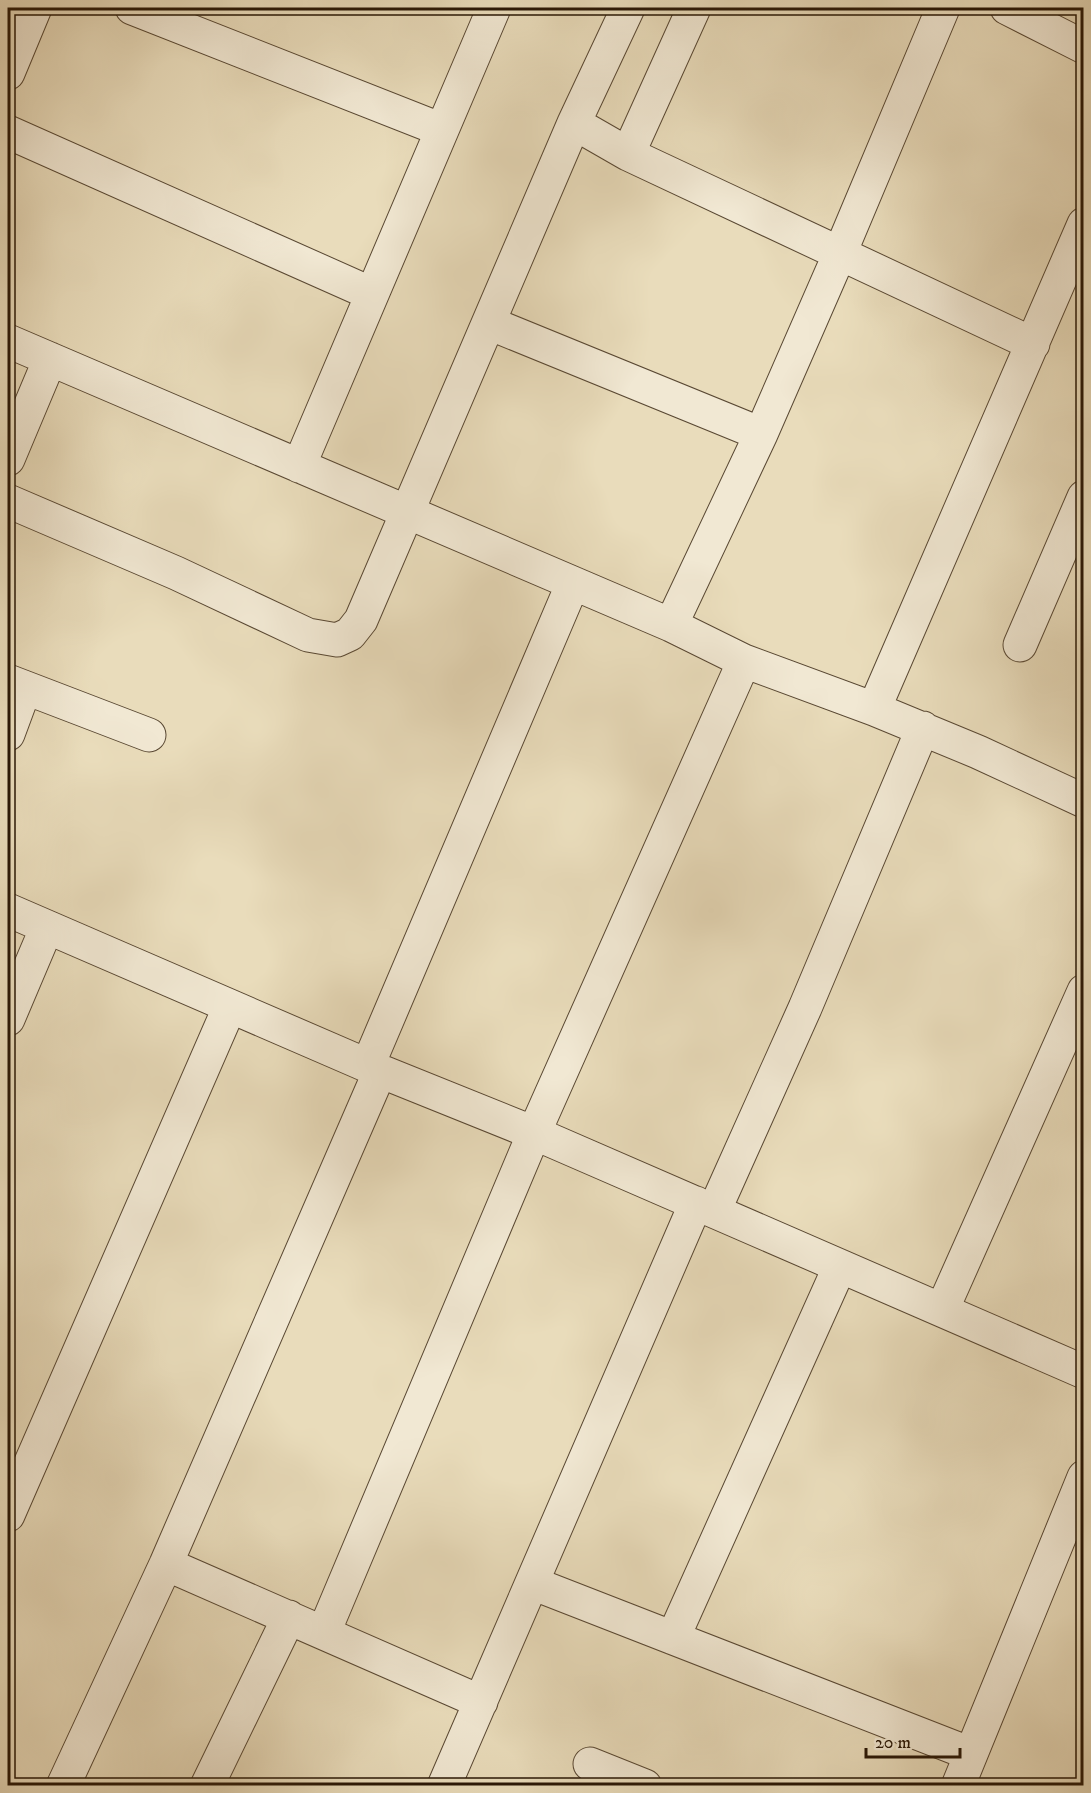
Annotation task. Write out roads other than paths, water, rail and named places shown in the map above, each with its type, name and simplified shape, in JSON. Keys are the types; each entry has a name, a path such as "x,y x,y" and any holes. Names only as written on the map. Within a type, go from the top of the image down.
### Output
{"street":[{"path":"8,73 35,8"},
{"path":"132,8 442,130"},
{"path":"299,466 494,8"},
{"path":"8,501 176,573 308,635 337,640 350,634 361,620 574,123 628,8"},
{"path":"628,154 694,8"},
{"path":"671,625 761,434 943,8"},
{"path":"1007,8 1083,47"},
{"path":"574,123 628,154 1033,344"},
{"path":"8,132 372,294"},
{"path":"874,709 1083,224"},
{"path":"489,323 761,434"},
{"path":"8,341 671,625 744,661 922,728 1083,801"},
{"path":"8,459 50,359"},
{"path":"1020,645 1083,497"},
{"path":"63,1785 166,1564 374,1068 573,583"},
{"path":"324,1632 534,1133 744,661"},
{"path":"8,734 16,685 149,735"},
{"path":"444,1785 532,1583 705,1207 805,1008 922,728"},
{"path":"8,910 374,1068 534,1133 1083,1372"},
{"path":"8,1019 47,927"},
{"path":"942,1310 1083,990"},
{"path":"8,1515 230,1006"},
{"path":"673,1638 840,1266"},
{"path":"958,1785 1083,1478"},
{"path":"166,1564 481,1702"},
{"path":"532,1583 971,1754"},
{"path":"207,1785 289,1617"},
{"path":"590,1764 645,1785"}]}
